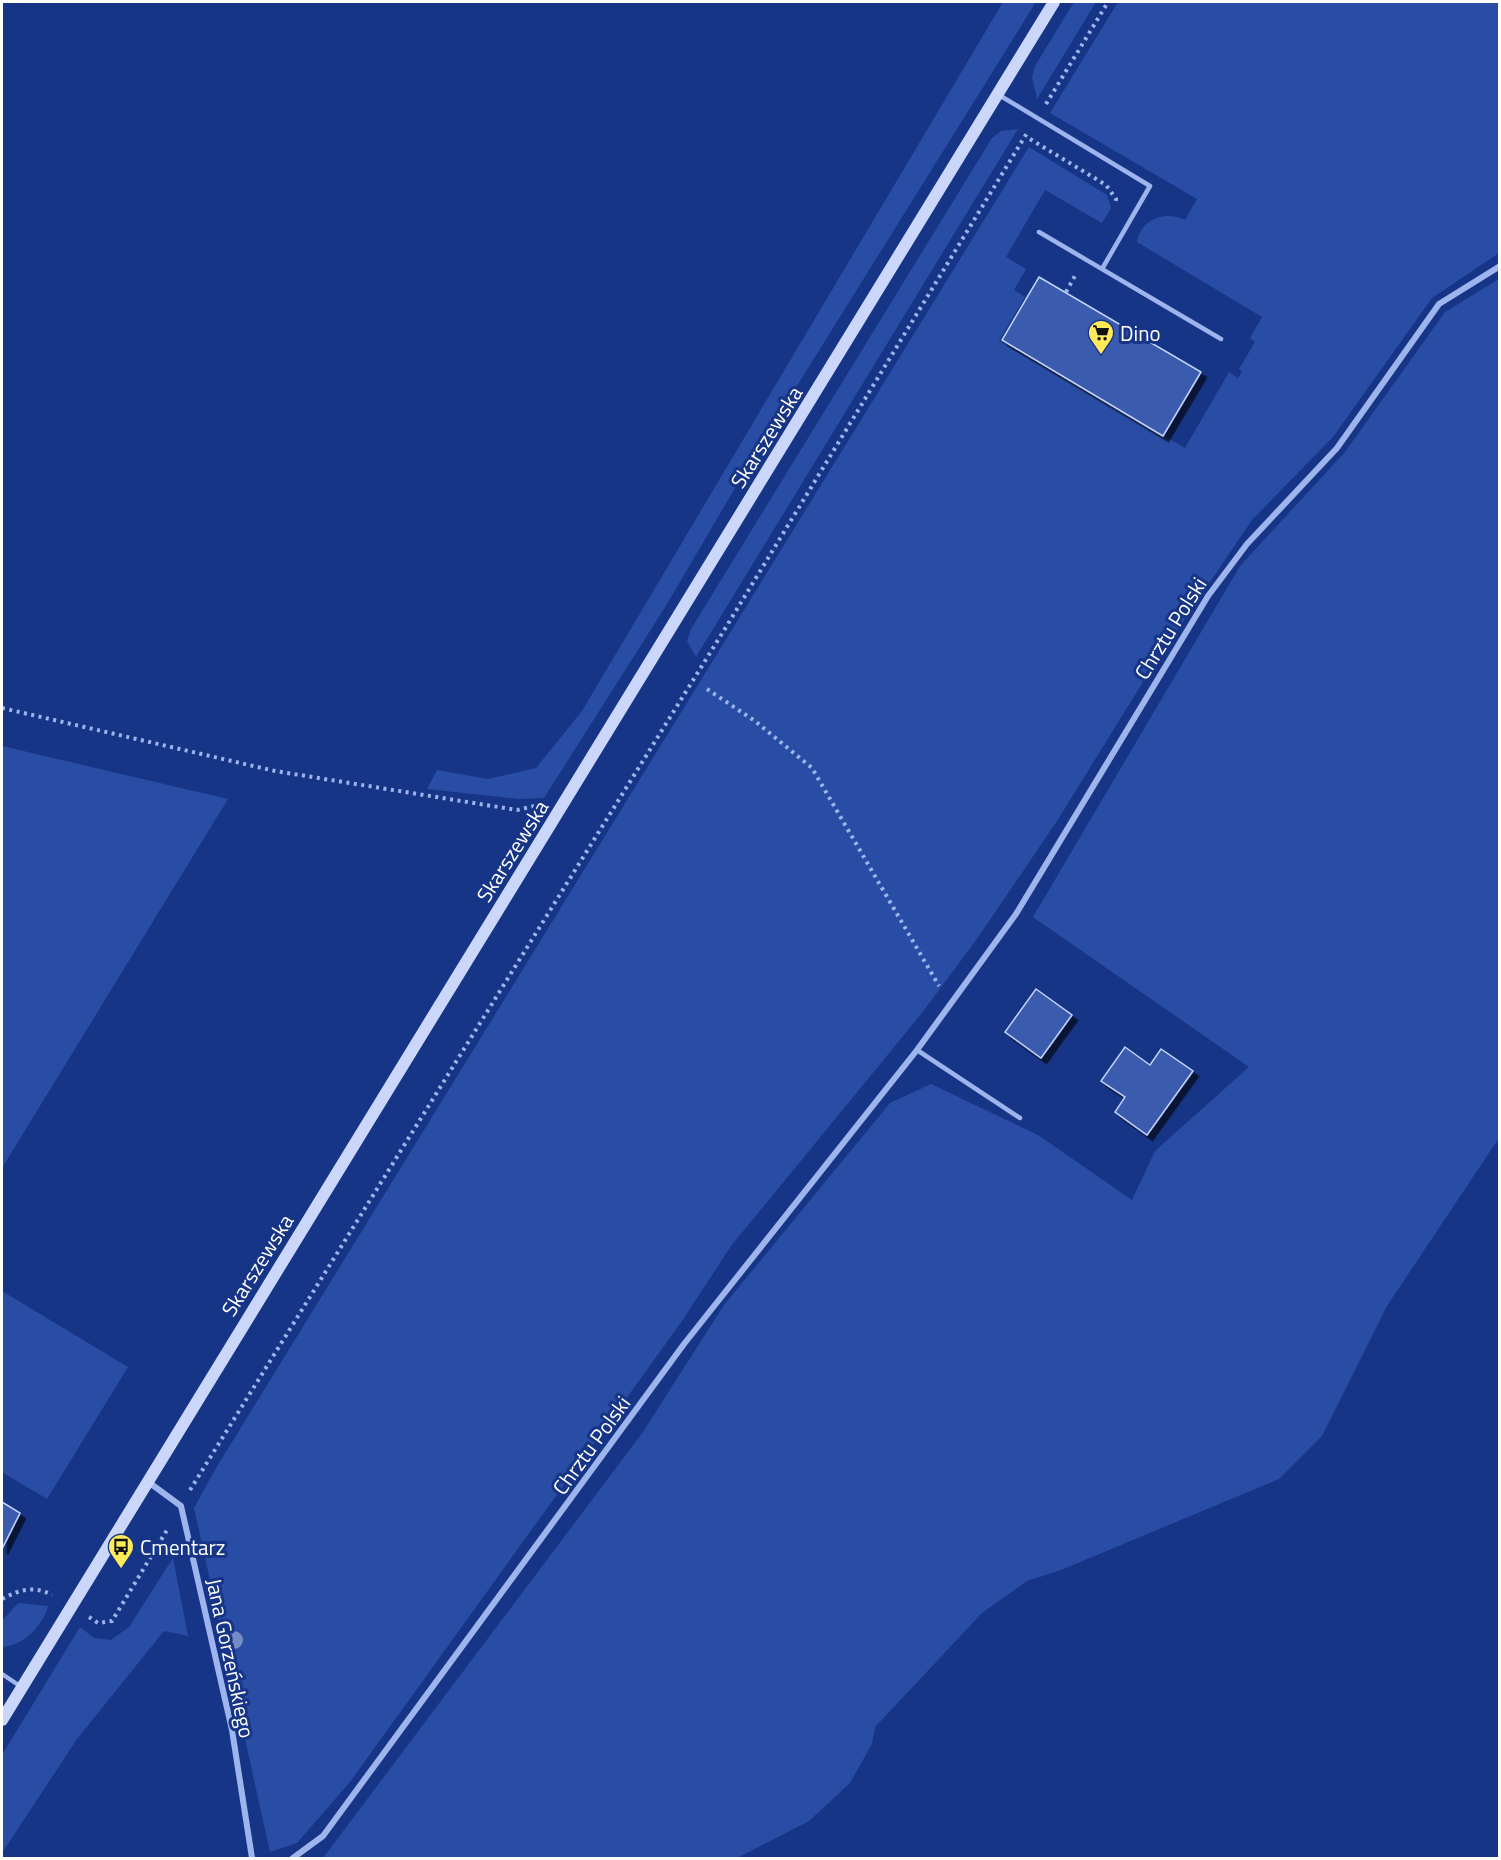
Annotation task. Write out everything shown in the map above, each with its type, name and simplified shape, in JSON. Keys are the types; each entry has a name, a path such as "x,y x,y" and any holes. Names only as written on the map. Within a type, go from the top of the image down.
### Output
{"main road":[{"name":"Skarszewska","path":"2,1720 1054,2"}],"street":[{"name":"Chrztu Polski","path":"293,1858 323,1836 684,1344 917,1050 1016,914 1214,587 1247,544 1337,448 1439,304 1500,266"},
{"path":"147,1481 181,1506"},
{"name":"Jana Gorzeńskiego","path":"181,1506 232,1730 252,1858"}],"lane":[{"path":"999,95 1150,186 1102,269"},
{"path":"1040,232 1221,339"},
{"path":"917,1050 1020,1118"},
{"path":"2,1674 22,1688"}],"path":[{"path":"2,1599 18,1590 41,1589 98,1623 112,1621 723,632 1108,2"},
{"path":"1025,136 1106,185 1116,199 1114,211"},
{"path":"707,689 755,721 812,768 950,1005"},
{"path":"2,708 275,771 517,810 567,797"}],"shaded area":[{"path":"1003,2 1036,2 762,442 667,604 544,798 519,799 427,789 437,770 488,779 536,768 582,711"},
{"path":"1074,2 1096,2 1037,99 1032,77 1035,66"},
{"path":"1118,2 1499,2 1499,253 1432,298 1333,437 1252,520 1151,669 1057,821 979,936 922,1013 731,1246 682,1321 350,1782 297,1843 270,1852 194,1508 216,1468 1029,147 1107,195 1111,208 1102,223 1045,190 1006,257 1026,269 1014,290 1025,297 999,341 1185,448 1229,372 1238,378 1242,372 1239,369 1255,342 1250,338 1262,317 1137,242 1143,227 1155,219 1170,216 1185,220 1197,199 1050,113"},
{"path":"1018,129 696,657 687,641 691,629 992,138 1001,131"},
{"path":"1499,279 1499,1138 1387,1306 1322,1436 1279,1479 1061,1570 1027,1581 982,1613 875,1727 872,1744 850,1783 809,1821 737,1858 323,1858 643,1432 724,1305 890,1103 931,1084 1038,1135 1132,1200 1155,1151 1249,1067 1033,917 1240,566 1345,452 1445,312"},
{"path":"2,746 228,799 2,1168"},
{"path":"2,1291 128,1367 47,1499 2,1472"},
{"path":"173,1558 188,1636 164,1631 77,1739 2,1853 2,1755 80,1627 94,1638 111,1640 129,1627"},
{"path":"18,1603 48,1606 42,1621 31,1634 17,1643 2,1647 2,1621"}],"building":[{"name":"Dino","path":"1039,277 1201,372 1163,436 1002,340"},
{"path":"1036,989 1072,1015 1041,1058 1005,1032"},
{"path":"1125,1047 1150,1065 1161,1049 1193,1071 1147,1135 1115,1112 1125,1097 1101,1081"},
{"path":"2,1502 20,1513 2,1549"}],"place":[{"name":"Dino","path":"1101,356"},
{"name":"Cmentarz","path":"121,1570"}]}
